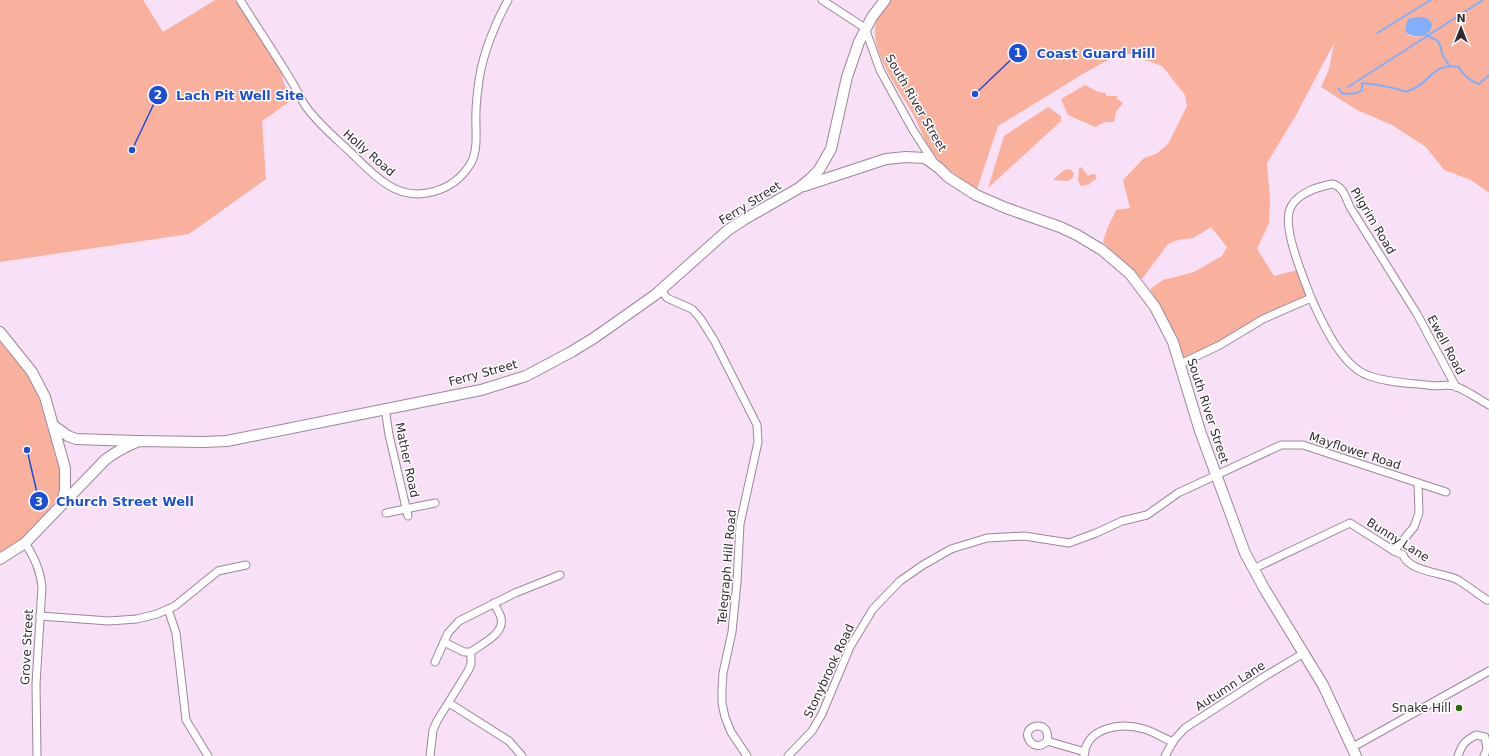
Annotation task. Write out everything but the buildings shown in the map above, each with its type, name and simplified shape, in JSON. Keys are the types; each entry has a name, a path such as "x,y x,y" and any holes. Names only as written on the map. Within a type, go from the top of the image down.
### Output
{"street":[{"name":"Holly Road","path":"240,0 306,107 320,124 372,173 388,185 412,194 442,190 463,174 471,162 475,151 476,111 481,68 490,38 508,0"},
{"path":"822,0 865,28"},
{"name":"Ferry Street","path":"0,558 25,543 105,460 115,453 139,441 227,441 385,408 481,390 526,376 594,338 635,310 660,290 728,230 799,188 819,170 830,149 847,77 858,42 865,28 885,0"},
{"name":"South River Street","path":"865,28 880,70 933,161 948,177 976,195 1006,208 1060,227 1102,250 1116,261 1140,286 1156,307 1173,342 1198,424 1238,539 1253,569 1323,685 1354,752"},
{"name":"South River Street","path":"799,188 877,162 894,158 925,158 939,168"},
{"name":"Pilgrim Road","path":"1417,313 1350,207 1339,186 1332,184 1308,192 1296,200 1289,211 1289,228 1293,248 1311,298 1318,312 1338,348 1353,366 1367,375 1383,379 1435,387 1453,385 1489,405"},
{"name":"Telegraph Hill Road","path":"660,290 667,298 692,309 700,318 714,340 757,425 758,442 740,524 738,582 732,632 723,673 722,689 724,710 731,732 736,742 747,756"},
{"path":"1180,364 1220,345 1264,319 1311,298"},
{"name":"Ewell Road","path":"1417,313 1456,387"},
{"path":"0,332 32,372 45,397 65,468 66,479 64,497 60,506"},
{"name":"Mather Road","path":"385,408 389,435 407,512"},
{"path":"54,426 68,436 76,439 139,441"},
{"name":"Mayflower Road","path":"1216,476 1277,446 1292,444 1303,445 1446,492"},
{"name":"Stonybrook Road","path":"788,756 812,731 822,714 850,647 873,609 900,581 923,565 955,547 987,538 1024,536 1069,543 1122,521 1147,515 1178,493 1216,476"},
{"path":"1394,551 1414,527 1419,513 1418,483"},
{"path":"386,513 407,512 434,503"},
{"name":"Bunny Lane","path":"1253,569 1350,523 1394,551 1403,554 1404,559 1427,572 1458,580 1487,600"},
{"name":"Grove Street","path":"25,543 40,571 42,587 36,684 36,756"},
{"path":"40,616 120,621 137,619 157,614 175,606 218,571 246,565"},
{"path":"435,662 448,633 459,621 494,603 560,575"},
{"path":"444,642 464,652 471,652 498,633 501,618 494,603"},
{"path":"168,609 176,633 186,720 193,734 208,756"},
{"path":"430,756 433,730 468,671 471,664 471,652"},
{"name":"Autumn Lane","path":"1165,756 1173,742 1186,728 1198,719 1267,674 1304,653"},
{"path":"1354,752 1489,671"},
{"path":"449,703 509,741 522,756"},
{"path":"1048,741 1084,754 1086,745 1094,735 1117,727 1132,727 1145,729 1173,742"},
{"path":"1458,756 1466,740 1476,735 1485,737 1486,749 1484,756"}],"shaded area":[{"path":"0,0 143,0 163,32 215,0 235,0 280,67 284,84 293,99 262,121 266,179 189,234 0,262"},
{"path":"887,0 1489,0 1489,193 1471,180 1444,170 1426,147 1392,125 1357,110 1321,87 1329,69 1334,43 1296,115 1267,163 1270,200 1269,223 1257,249 1274,276 1301,269 1311,298 1190,359 1183,357 1173,331 1150,289 1163,280 1194,272 1222,256 1227,247 1211,227 1193,238 1177,240 1168,244 1142,279 1103,242 1116,210 1130,208 1123,180 1144,158 1156,154 1168,144 1187,106 1185,95 1162,66 1123,52 1086,72 998,126 977,189 952,172 930,149 913,114 884,65 876,44 875,29 878,16","holes":["1410,18 1425,18 1419,37 1411,36 1405,32"]},
{"path":"1085,85 1098,92 1106,93 1106,96 1117,96 1117,99 1123,103 1116,112 1114,122 1105,122 1095,127 1068,115 1061,99"},
{"path":"1048,107 1061,116 1061,121 988,188 1004,136"},
{"path":"1081,167 1088,176 1092,174 1096,175 1096,179 1089,184 1081,186 1078,181 1079,168"},
{"path":"1070,169 1074,173 1072,179 1067,181 1053,180 1064,170"},
{"path":"0,341 27,374 37,392 61,475 62,487 59,497 24,537 0,552"}],"water":[{"path":"1410,18 1426,18 1432,25 1431,29 1424,35 1418,36 1405,32 1407,21"}],"waterway":[{"path":"1377,33 1431,0"},
{"path":"1348,87 1483,0"},
{"path":"1426,35 1438,41 1442,54 1449,65"},
{"path":"1338,88 1343,94 1357,93 1362,90 1362,83 1408,91 1421,84 1436,71 1450,66 1459,67 1467,78 1479,84 1489,75"}],"place":[{"name":"Coast Guard Hill","path":"975,94"},
{"name":"Lach Pit Well Site","path":"132,150"},
{"name":"Church Street Well","path":"27,450"},
{"name":"Snake Hill","path":"1459,708"}]}
